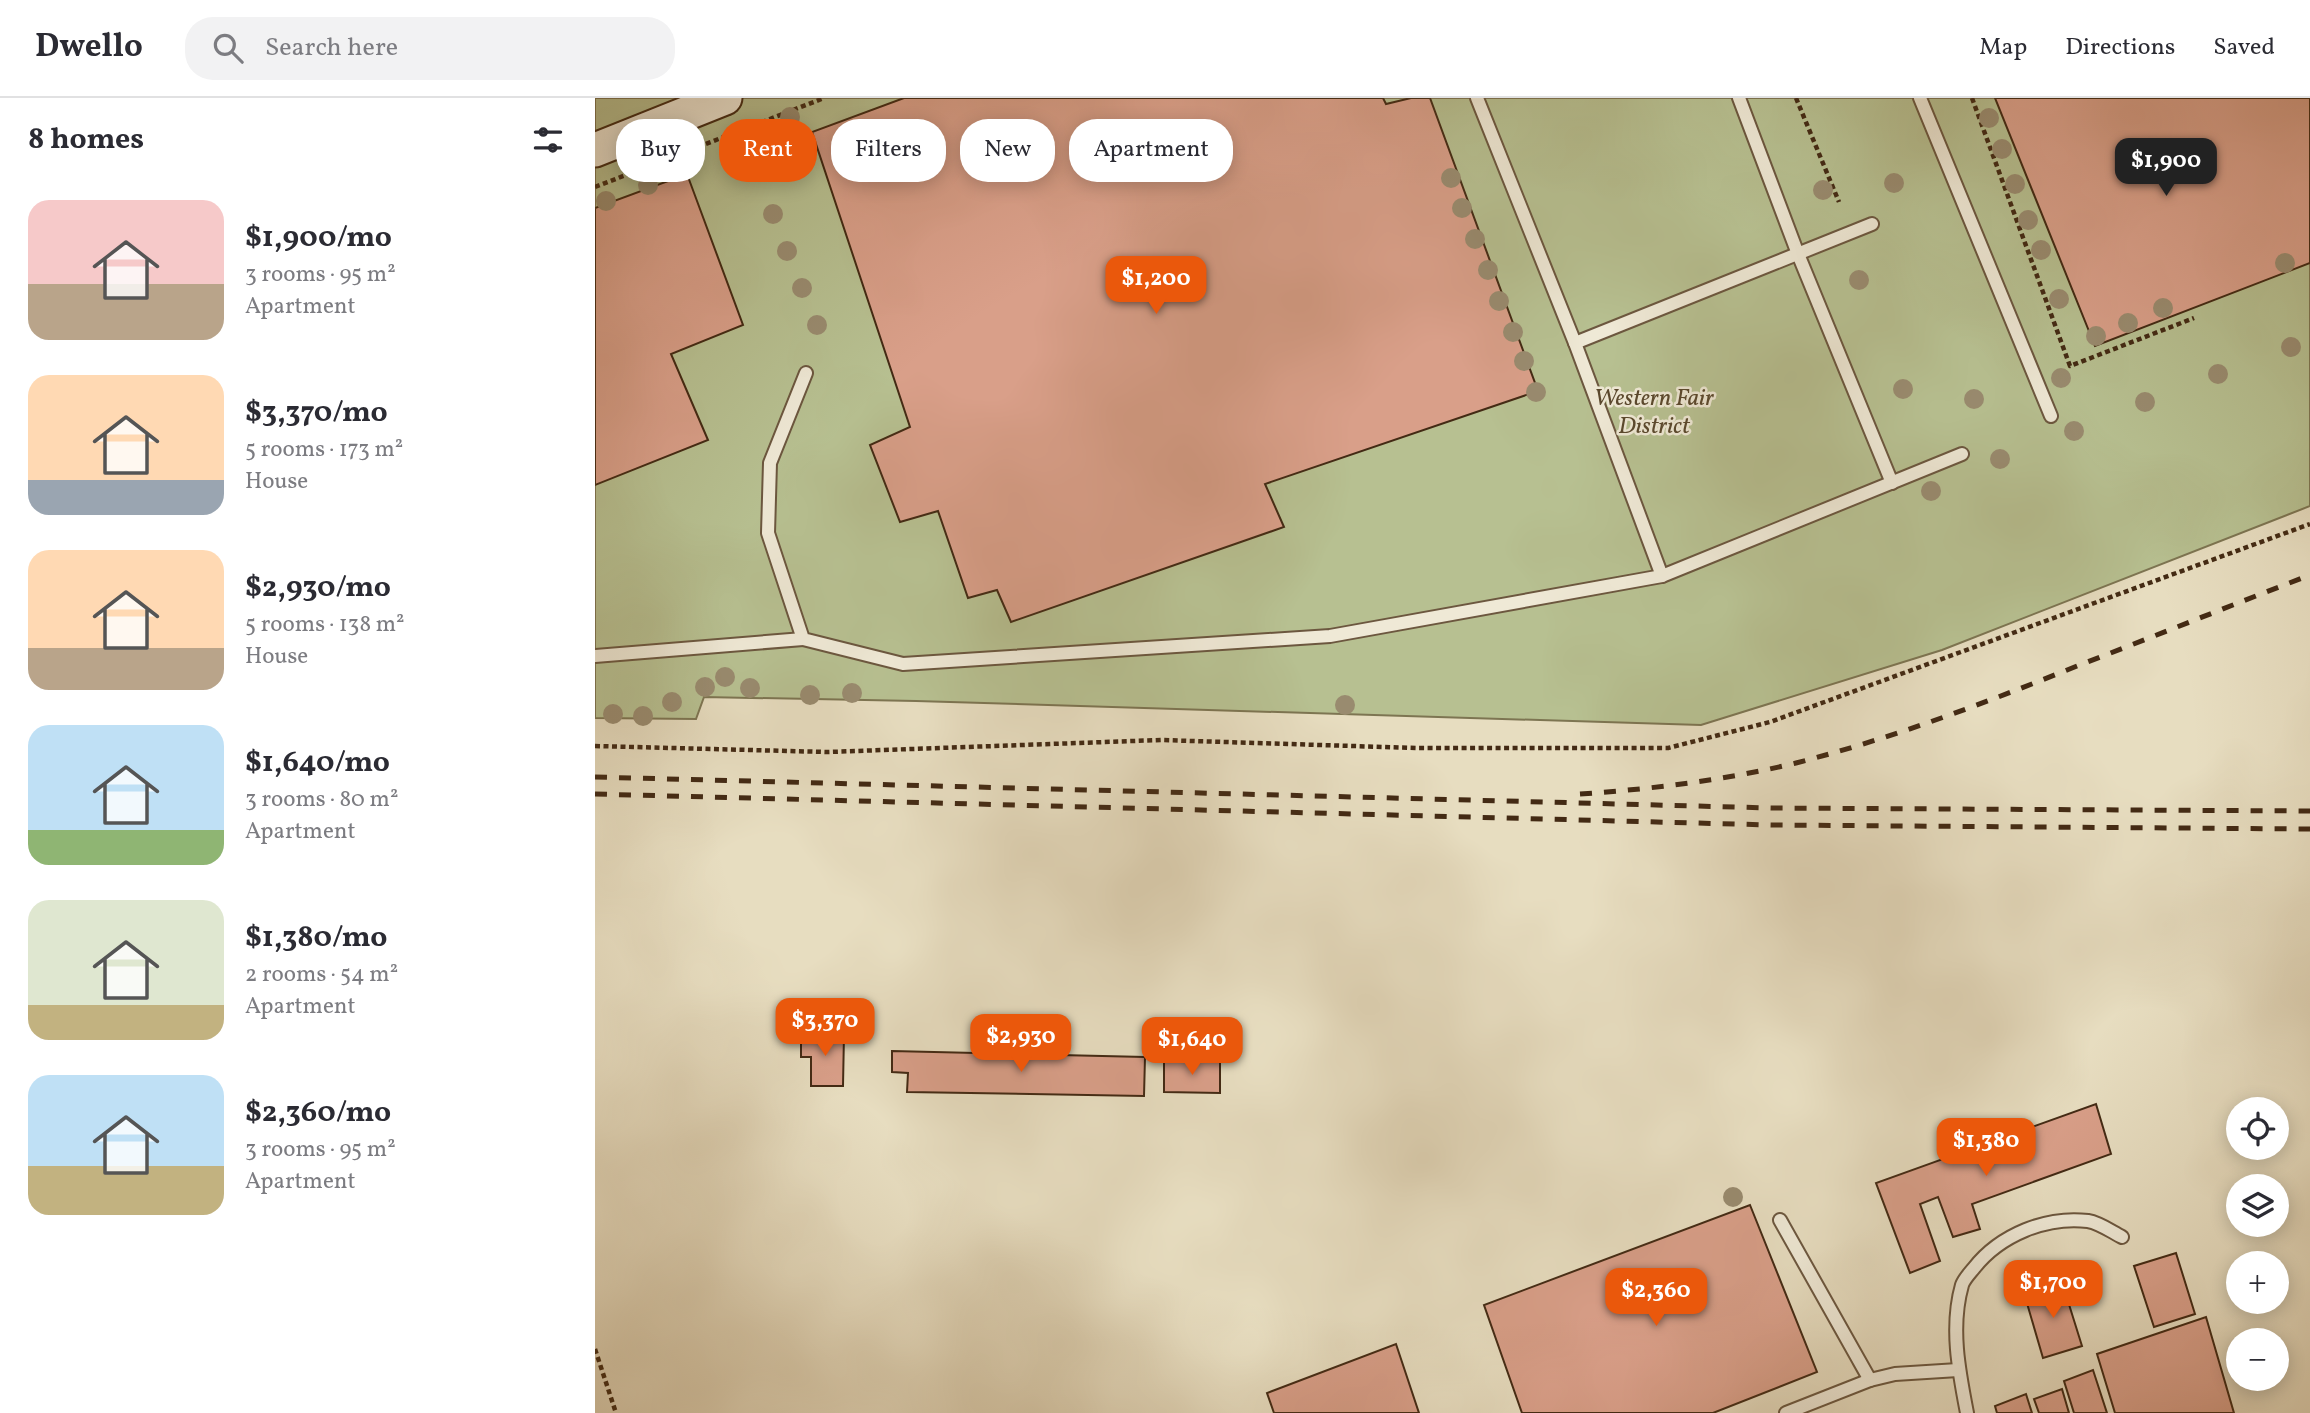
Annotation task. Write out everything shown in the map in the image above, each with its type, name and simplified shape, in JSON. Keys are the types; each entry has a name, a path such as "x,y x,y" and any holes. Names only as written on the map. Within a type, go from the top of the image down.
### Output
{"main road":[{"path":"595,150 726,98"}],"lane":[{"path":"1476,98 1575,343 1663,576"},
{"path":"1739,98 1798,254 1892,483"},
{"path":"1920,98 2051,416"},
{"path":"1575,343 1872,224"},
{"path":"803,639 768,533 770,463 806,373"},
{"path":"595,656 803,639 903,664 1330,636 1663,576 1962,454"},
{"path":"1780,1220 1870,1380"},
{"path":"1967,1413 1958,1370 1956,1322 1962,1282 1986,1253 2025,1229 2062,1221 2091,1221 2122,1237"},
{"path":"1786,1413 1870,1380 1895,1374 1958,1370"}],"path":[{"path":"595,187 824,98"},
{"path":"1796,98 1839,202"},
{"path":"1972,98 2070,366 2194,318"},
{"path":"595,746 828,752 1161,740 1416,748 1668,748 1770,722 2310,524"},
{"path":"595,1349 616,1413"}],"green space":[{"name":"Western Fair District","path":"595,98 2310,98 2310,506 1942,650 1701,725 704,697 696,719 595,718"}],"building":[{"path":"904,98 1383,98 1386,104 1411,98 1430,98 1538,391 1265,484 1284,527 1011,622 997,590 968,598 938,511 900,522 870,445 910,427 817,147 817,130 831,125 831,182 946,182 946,119 847,119"},
{"path":"1995,98 2310,98 2310,263 2095,346"},
{"path":"665,182 690,182 743,325 671,354 708,440 595,485 595,208"},
{"path":"801,1033 844,1034 843,1086 811,1086 811,1057 801,1057"},
{"path":"892,1051 1145,1057 1144,1096 907,1092 908,1073 892,1072"},
{"path":"1164,1061 1220,1061 1220,1093 1164,1092"},
{"path":"2096,1104 2111,1154 1972,1204 1980,1229 1953,1237 1938,1197 1920,1204 1940,1261 1910,1273 1876,1183"},
{"path":"1750,1205 1817,1372 1713,1413 1522,1413 1484,1305"},
{"path":"2176,1253 2195,1314 2154,1327 2134,1266"},
{"path":"2062,1282 2082,1346 2043,1358 2024,1293"},
{"path":"2206,1317 2234,1413 2115,1413 2097,1354"},
{"path":"1396,1344 1419,1413 1274,1413 1267,1393"},
{"path":"2093,1370 2107,1413 2074,1413 2064,1381"},
{"path":"2062,1389 2069,1413 2039,1413 2034,1399"},
{"path":"2026,1394 2032,1413 1997,1413 1995,1406"}],"railway":[{"path":"1580,794 1716,779 1796,763 1868,742 2008,693 2310,575"},
{"path":"595,777 1771,808 2310,811"},
{"path":"595,794 1771,825 2310,829"}]}
